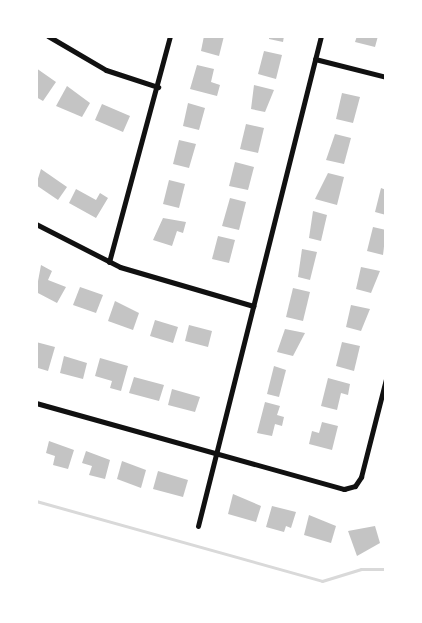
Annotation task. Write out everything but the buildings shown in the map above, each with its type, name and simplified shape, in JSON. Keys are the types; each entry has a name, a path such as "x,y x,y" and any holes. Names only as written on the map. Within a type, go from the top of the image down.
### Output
{"street":[{"path":"48,36 106,70 158,87"},
{"path":"109,262 158,87 170,36"},
{"path":"198,526 321,36"},
{"path":"316,59 386,77"},
{"path":"36,224 109,262 166,283 253,306"},
{"path":"36,402 340,488 354,486 361,477 386,379"}],"waterway":[{"path":"36,501 322,581 361,569 386,569"}]}
